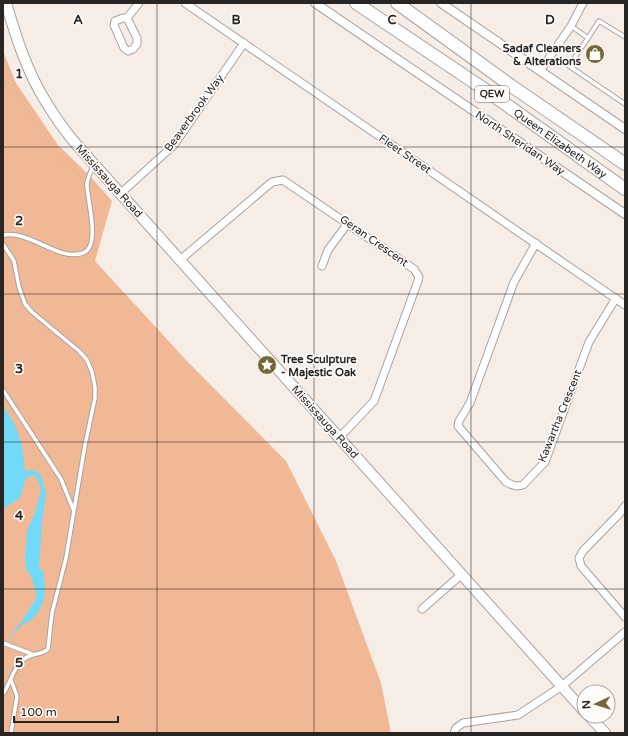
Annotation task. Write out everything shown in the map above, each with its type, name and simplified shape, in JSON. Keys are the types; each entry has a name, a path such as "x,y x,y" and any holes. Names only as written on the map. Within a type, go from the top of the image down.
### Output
{"highway":[{"name":"Queen Elizabeth Way","path":"356,3 487,91 625,189"},
{"name":"Queen Elizabeth Way","path":"397,3 510,85 625,164"}],"main road":[{"name":"Mississauga Road","path":"6,3 25,62 38,89 59,122 93,164 576,701"},
{"path":"597,724 605,733"}],"street":[{"path":"128,18 139,3"},
{"name":"Fleet Street","path":"185,3 625,304"},
{"name":"North Sheridan Way","path":"315,3 625,214"},
{"path":"441,3 625,129"},
{"path":"540,71 570,26 583,3"},
{"name":"Beaverbrook Way","path":"120,194 174,145 244,43"},
{"name":"Geran Crescent","path":"180,260 272,182 283,180 289,182 414,269 419,277 374,401 339,438"},
{"path":"322,266 328,250 348,223"},
{"name":"Kawartha Crescent","path":"536,243 514,282 470,403 459,421 458,426 506,482 514,486 523,485 544,462 589,342 616,298"},
{"path":"625,506 583,551 579,558 581,566 625,617"},
{"path":"422,609 462,574"},
{"path":"454,733 456,728 464,723 518,715 562,686 625,632"}],"lane":[{"path":"625,37 599,21 569,66 625,104"},
{"path":"570,26 588,38"},
{"path":"3,235 12,234 21,236 66,254 76,255 86,252 89,248 92,223 87,182 93,164"},
{"path":"3,244 14,261 19,287 25,304 32,312 79,350 87,360 92,372 95,387 95,398 85,445 66,558 52,614 50,644 45,652 32,654 3,644"},
{"path":"3,390 60,479 74,510"},
{"path":"3,694 17,666 32,654"},
{"path":"11,680 17,694 11,733"}],"path":[{"path":"4,82 10,83 59,156 87,182"},
{"path":"16,707 38,711"}],"shaded area":[{"path":"3,51 16,83 58,145 90,176 112,201 95,261 186,360 286,461 336,561 381,683 391,733 3,733"}],"water":[{"path":"3,406 14,423 22,445 25,471 33,470 41,475 46,494 42,522 39,568 44,572 44,599 36,615 30,621 24,623 7,641 37,597 32,578 26,569 25,558 27,531 35,513 41,491 37,478 33,475 26,478 20,498 3,509"}],"place":[{"name":"Sadaf Cleaners & Alterations","path":"595,54"},
{"name":"Tree Sculpture - Majestic Oak","path":"267,365"}]}
